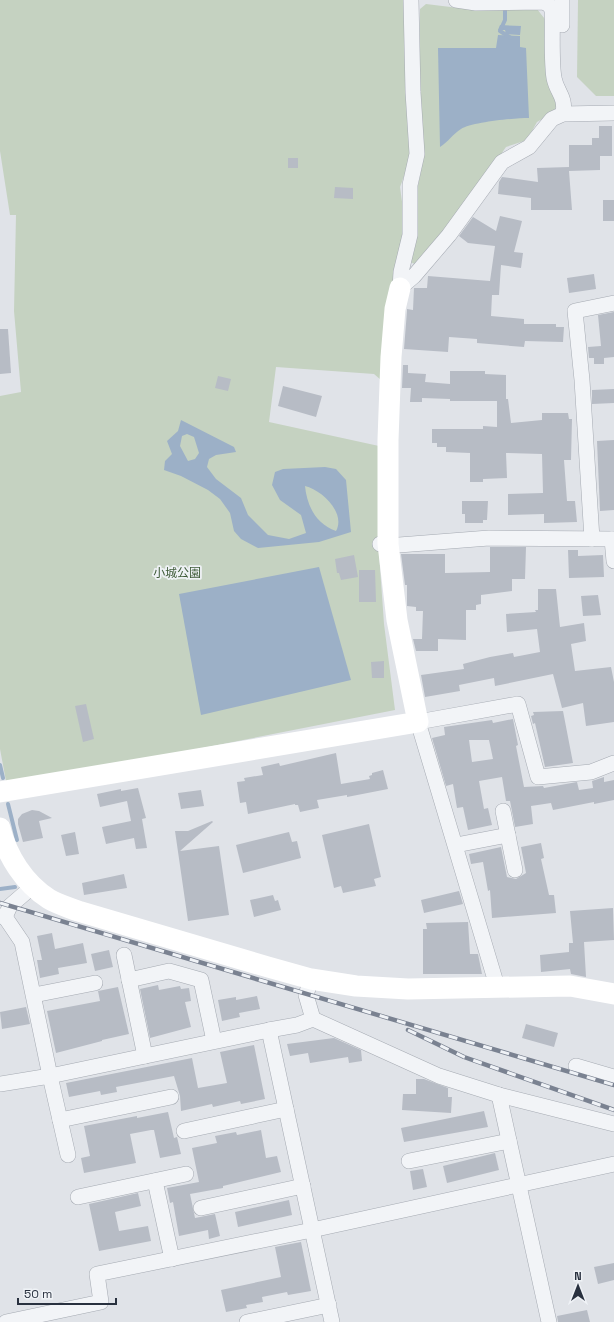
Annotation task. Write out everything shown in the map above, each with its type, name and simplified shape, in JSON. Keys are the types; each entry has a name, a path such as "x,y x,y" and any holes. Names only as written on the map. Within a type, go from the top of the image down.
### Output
{"street":[{"path":"411,0 413,92 417,154 410,185 410,235 400,272 400,288 395,309 390,365 384,544 397,620 418,722 497,986"},
{"path":"456,0 476,3 542,2 548,4 552,9 554,79 563,97 568,114"},
{"path":"562,0 562,81 572,102 568,114"},
{"path":"400,288 414,276 449,235 502,162 529,147 552,119 568,114 614,113"},
{"path":"592,540 582,380 575,311 614,303"},
{"path":"384,544 489,538 613,539 614,561"},
{"path":"0,792 518,704 538,777 591,772 614,763"},
{"path":"503,811 515,870"},
{"path":"0,828 8,851 32,887 50,900 78,911 311,979 356,986 400,989 497,986 570,986 614,994"},
{"path":"456,845 508,835"},
{"path":"32,887 10,906 2,917 22,942 68,1155"},
{"path":"124,955 145,1056"},
{"path":"129,980 169,971 201,980 214,1041"},
{"path":"311,979 306,995 313,1019"},
{"path":"34,995 95,983"},
{"path":"0,1084 50,1076 297,1025 313,1019 439,1076 499,1095 614,1124"},
{"path":"269,1030 332,1322"},
{"path":"576,1066 614,1077"},
{"path":"499,1095 549,1322"},
{"path":"60,1120 171,1097"},
{"path":"184,1131 286,1109"},
{"path":"409,1161 509,1141"},
{"path":"6,1322 102,1302 97,1274 312,1230 614,1164"},
{"path":"78,1197 186,1174"},
{"path":"155,1181 172,1259"},
{"path":"201,1208 303,1186"},
{"path":"247,1322 329,1305"}],"green space":[{"name":"小城公園","path":"0,0 405,0 410,160 400,187 406,231 381,380 374,374 276,367 269,422 379,446 378,539 384,624 395,710 131,762 6,781 0,749 0,396 21,392 14,311 16,215 10,215 0,151"},
{"path":"578,0 614,0 614,96 596,96 577,77"},
{"path":"426,4 475,10 537,9 548,23 558,101 554,112 537,122 527,140 506,147 448,231 418,266 409,261 417,191 423,160 419,78 420,9"}],"water":[{"path":"500,25 521,26 520,35 506,34 505,30 498,30"},
{"path":"498,35 520,36 520,47 526,48 529,118 474,124 458,131 440,147 438,48 496,48"},
{"path":"181,420 234,447 236,452 216,455 209,459 207,467 216,479 241,498 248,515 268,535 289,539 306,533 301,515 280,500 272,485 275,472 283,469 325,467 336,469 346,480 351,532 319,542 258,548 241,539 234,531 230,513 220,499 208,490 181,476 164,470 165,461 172,454 167,441 178,431","holes":["187,434 194,437 199,453 195,459 188,461 180,446 182,436","305,486 312,488 331,503 338,517 336,531 329,528 318,519 310,507"]},
{"path":"319,567 351,680 201,715 179,594"}],"building":[{"path":"599,126 612,126 612,156 600,156 600,170 569,171 572,210 531,210 531,198 498,194 499,182 502,177 538,182 537,168 569,167 569,145 592,145 592,138 599,138"},
{"path":"288,158 298,158 298,168 288,168"},
{"path":"335,187 353,188 353,199 334,198"},
{"path":"603,200 614,200 614,221 603,221"},
{"path":"500,216 522,221 514,252 523,253 521,268 501,265 499,295 492,295 491,316 524,319 524,324 556,324 556,327 564,327 563,342 525,341 524,347 477,343 477,339 449,337 448,352 404,349 407,309 413,310 414,288 427,288 428,276 490,281 495,246 468,243 459,236 473,217 496,231"},
{"path":"594,274 596,289 569,293 567,278"},
{"path":"614,312 614,357 604,358 604,364 594,364 594,358 589,358 588,347 601,346 598,315"},
{"path":"0,329 8,329 11,373 0,374"},
{"path":"403,365 408,365 408,373 426,374 425,382 450,384 450,371 485,371 485,374 506,375 506,399 508,399 511,423 542,420 542,413 568,413 569,419 572,419 571,460 564,460 567,501 575,501 577,522 544,523 544,514 508,515 508,494 543,493 542,454 506,453 507,478 483,479 483,482 470,482 470,453 446,452 446,447 437,447 437,443 432,443 432,429 483,429 483,426 497,427 497,401 450,401 450,399 422,398 422,402 410,402 411,388 402,388"},
{"path":"218,376 231,379 228,391 215,388"},
{"path":"283,386 322,396 316,417 278,406"},
{"path":"614,389 614,403 592,404 592,390"},
{"path":"614,440 614,510 600,511 597,441"},
{"path":"462,501 488,501 487,520 483,520 483,523 465,523 465,514 462,514"},
{"path":"490,547 526,547 525,579 512,579 512,591 481,595 481,604 476,605 476,610 466,610 466,640 438,639 438,651 416,651 413,639 422,639 423,611 416,611 416,607 407,606 407,585 405,585 401,554 445,554 445,573 490,572"},
{"path":"568,550 578,550 578,556 603,555 604,577 569,578"},
{"path":"354,555 358,577 341,580 339,573 337,573 335,559"},
{"path":"359,570 375,570 376,602 359,602"},
{"path":"538,589 556,589 560,627 584,623 586,641 571,644 575,671 611,667 614,682 614,722 586,726 583,703 562,708 553,674 495,686 494,678 459,685 460,691 425,697 421,675 464,669 463,664 490,657 513,653 514,657 540,652 537,629 507,632 506,614 536,612 535,610 538,610"},
{"path":"598,595 601,615 583,616 581,596"},
{"path":"384,661 384,678 372,678 371,662"},
{"path":"86,704 94,739 83,742 75,706"},
{"path":"563,711 573,763 545,767 535,723 533,724 531,716 534,715 533,712"},
{"path":"513,719 518,745 516,746 524,787 543,786 544,788 577,782 579,790 593,788 592,781 604,777 604,782 614,780 614,800 594,804 594,802 553,810 551,803 531,806 533,824 515,827 510,801 506,801 502,777 479,781 484,809 488,808 492,825 468,830 463,807 457,808 453,784 446,786 432,738 445,735 444,727 492,720 493,723","holes":["469,740 489,740 493,759 472,762"]},
{"path":"336,753 341,784 370,779 369,776 372,775 372,773 383,770 388,789 347,797 347,795 317,800 319,808 300,812 298,805 295,804 248,814 246,802 240,803 237,782 245,781 244,778 263,775 261,767 279,763 280,766"},
{"path":"138,788 146,818 142,819 147,848 136,849 134,838 106,844 102,827 131,821 127,801 100,807 97,794 121,789 121,791"},
{"path":"201,790 204,806 181,809 178,793"},
{"path":"32,810 39,811 52,818 39,821 43,838 23,842 18,819 22,814"},
{"path":"212,821 213,822 180,851 219,846 229,915 188,921 175,831 188,831"},
{"path":"369,824 381,877 374,879 376,886 343,893 341,886 334,888 322,835"},
{"path":"75,832 79,854 66,856 61,835"},
{"path":"289,832 292,842 297,841 301,858 243,873 236,845"},
{"path":"541,843 544,858 541,859 549,895 554,895 556,913 492,918 490,890 488,891 483,862 471,864 469,854 501,847 507,877 516,879 526,873 521,847"},
{"path":"124,874 127,888 84,895 82,883"},
{"path":"459,891 463,904 424,913 421,900"},
{"path":"273,895 275,901 278,900 281,910 254,917 250,900"},
{"path":"613,908 614,940 584,942 586,977 571,974 570,969 541,972 540,955 569,952 569,943 573,943 570,911"},
{"path":"468,922 470,954 478,954 482,974 423,974 423,929 427,929 426,923"},
{"path":"52,933 55,949 83,943 87,963 58,968 59,974 40,978 37,960 42,960 37,936"},
{"path":"109,950 113,967 95,971 91,954"},
{"path":"158,985 159,990 180,986 181,989 189,988 191,1001 185,1002 191,1027 150,1038 140,989"},
{"path":"118,987 129,1034 56,1053 47,1011 100,1001 98,991"},
{"path":"257,996 260,1009 239,1013 240,1017 222,1021 218,1000 236,997 236,1000"},
{"path":"26,1007 30,1024 2,1029 0,1012"},
{"path":"526,1024 558,1033 554,1047 522,1038"},
{"path":"334,1038 361,1050 362,1061 349,1063 348,1057 310,1063 308,1053 290,1056 287,1044"},
{"path":"254,1045 265,1099 241,1104 240,1101 213,1107 212,1104 181,1111 180,1096 174,1076 116,1087 117,1092 101,1095 100,1091 69,1097 66,1083 192,1058 198,1088 227,1083 220,1052"},
{"path":"416,1079 424,1079 448,1088 448,1097 452,1097 451,1113 402,1110 403,1094 416,1094"},
{"path":"484,1111 488,1127 404,1142 401,1128"},
{"path":"168,1112 174,1138 177,1137 181,1154 160,1158 154,1130 130,1134 136,1163 84,1173 81,1158 90,1156 84,1126"},
{"path":"261,1130 266,1158 277,1156 281,1172 223,1186 223,1188 190,1194 195,1218 215,1214 220,1236 209,1239 208,1230 179,1236 173,1202 170,1203 167,1188 199,1182 192,1148 217,1143 215,1136 236,1132 237,1135"},
{"path":"495,1153 499,1170 447,1183 443,1166"},
{"path":"423,1169 427,1187 413,1190 410,1171"},
{"path":"138,1193 141,1206 115,1212 119,1231 148,1226 151,1241 99,1251 89,1204"},
{"path":"289,1200 292,1215 238,1227 235,1212"},
{"path":"301,1242 311,1291 288,1295 287,1292 262,1297 263,1302 246,1305 247,1308 226,1312 221,1290 281,1277 275,1247"},
{"path":"614,1263 614,1280 598,1284 594,1267"},
{"path":"587,1310 590,1322 558,1322 557,1316"}],"waterway":[{"path":"505,6 505,20 500,31 511,38"},
{"path":"0,765 3,778"},
{"path":"8,804 17,840"},
{"path":"0,889 15,887"}],"railway":[{"path":"0,903 614,1085"},
{"path":"408,1030 464,1057 614,1110"}]}
